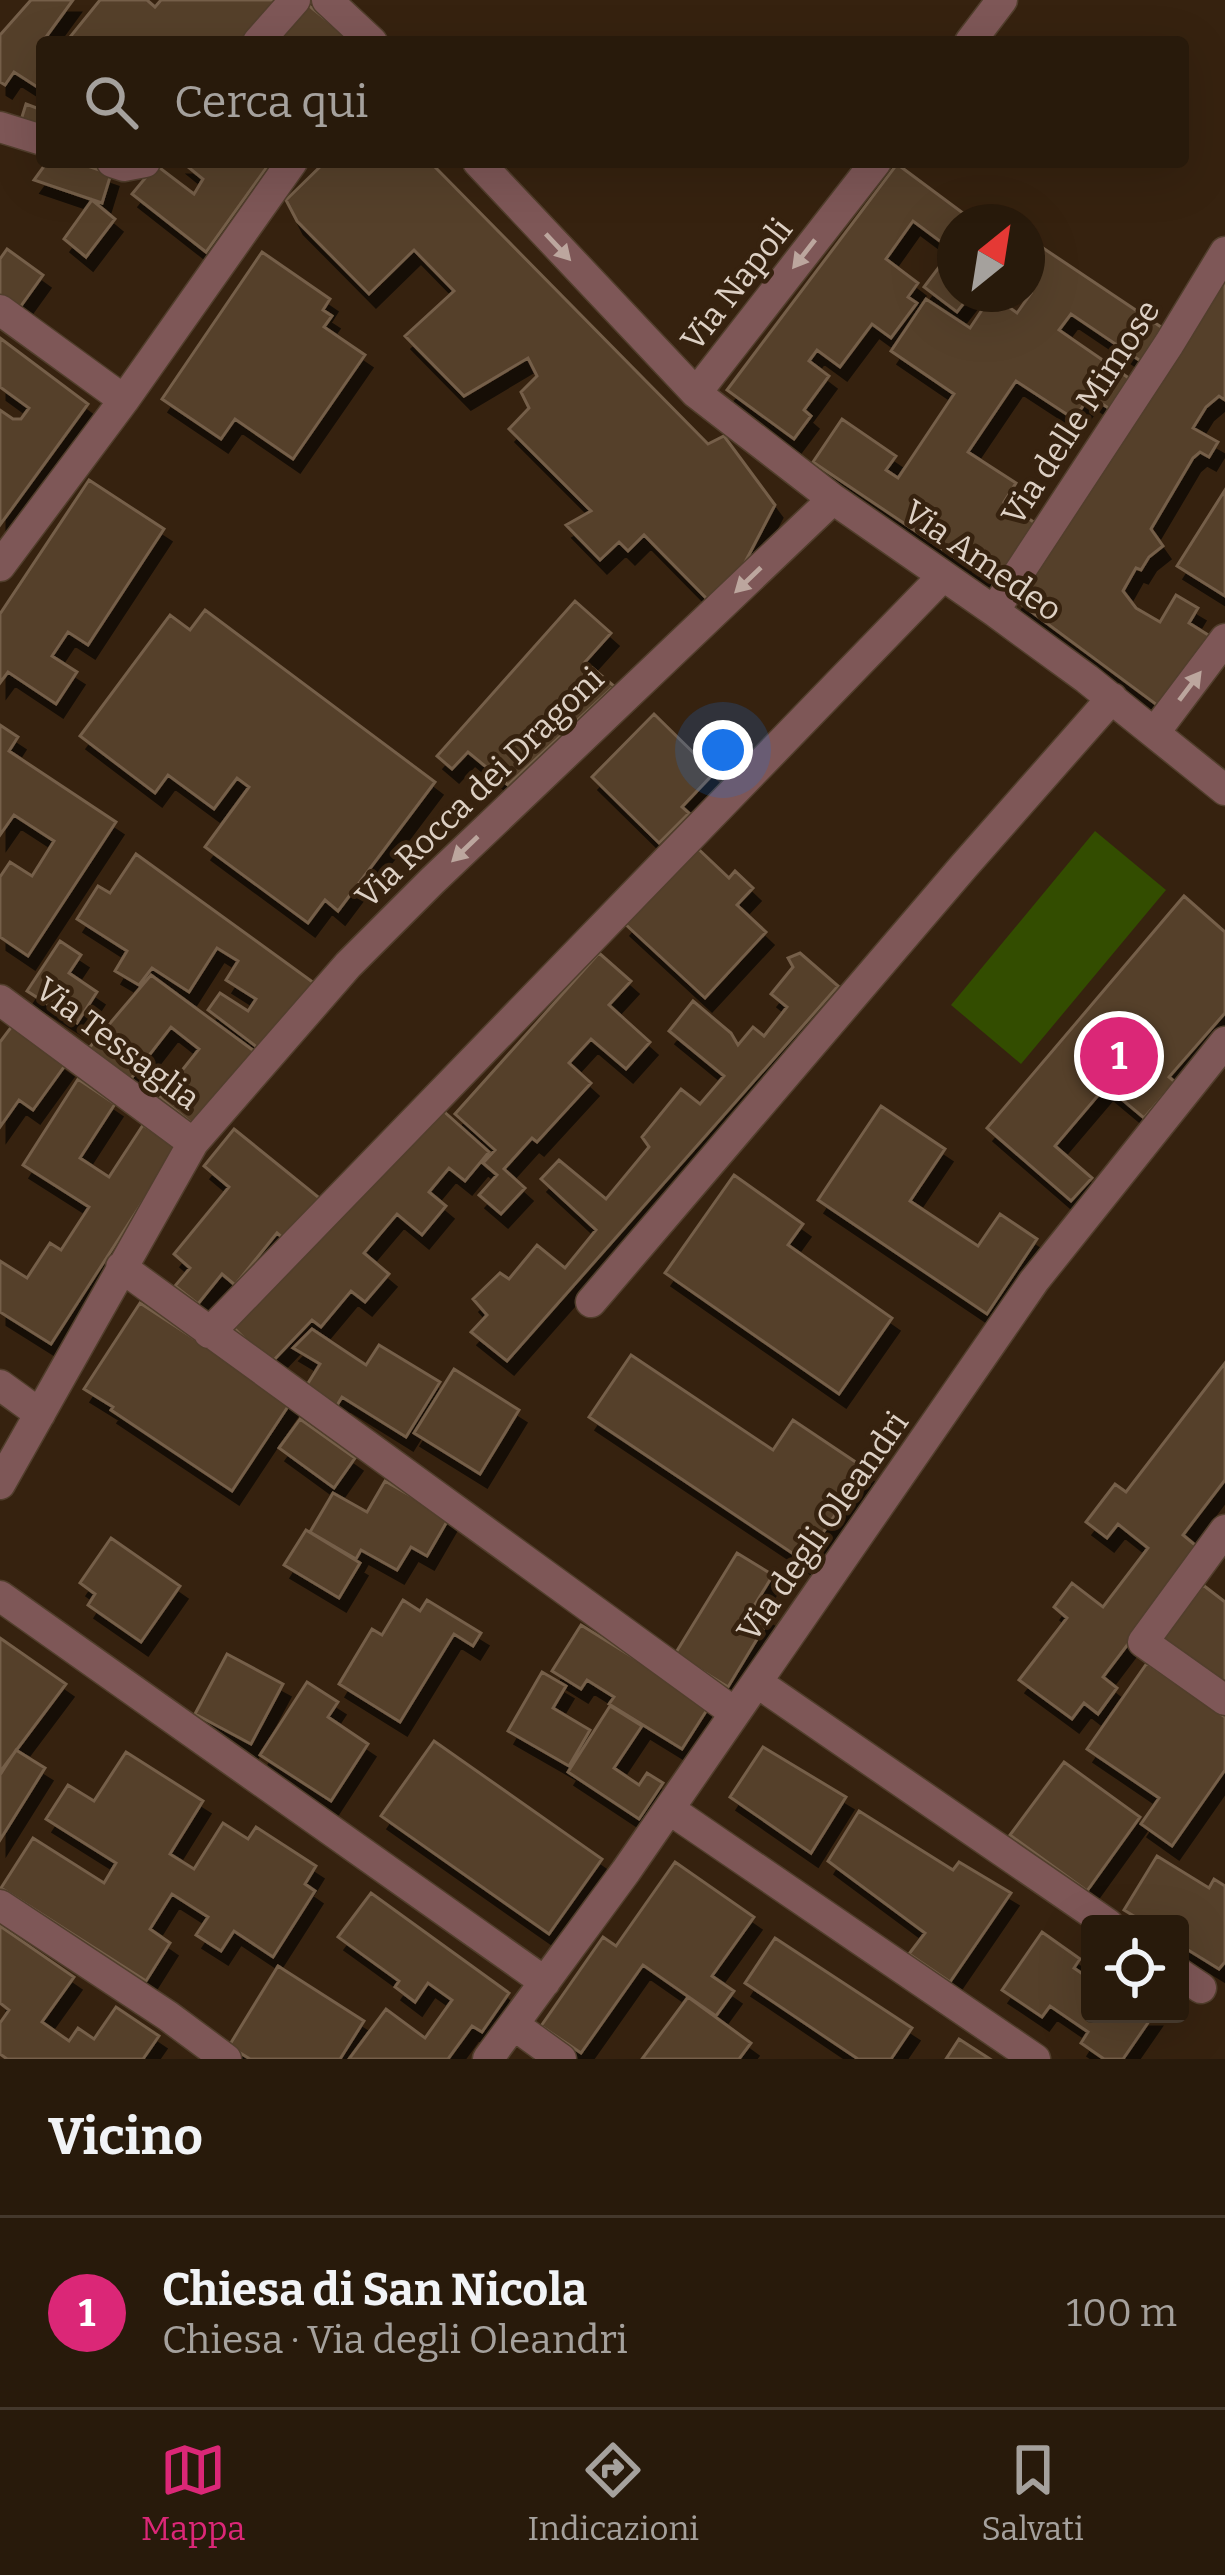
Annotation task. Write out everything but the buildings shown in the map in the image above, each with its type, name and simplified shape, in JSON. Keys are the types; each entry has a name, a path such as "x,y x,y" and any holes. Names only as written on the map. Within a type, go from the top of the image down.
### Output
{"street":[{"path":"263,36 295,0"},
{"path":"326,0 365,36"},
{"path":"975,36 1002,0"},
{"path":"0,127 36,138"},
{"path":"0,566 288,168"},
{"name":"Via Amedeo","path":"484,168 696,393 833,499 1112,698 1225,790"},
{"name":"Via Napoli","path":"696,393 871,168"},
{"name":"Via delle Mimose","path":"994,610 1225,252"},
{"path":"0,310 124,400"},
{"name":"Via Rocca dei Dragoni","path":"0,1484 193,1143 348,965 833,499"},
{"path":"209,1333 944,576"},
{"path":"1155,732 1225,639"},
{"path":"590,1302 1112,698"},
{"name":"Via Tessaglia","path":"0,1000 193,1143"},
{"name":"Via degli Oleandri","path":"488,2059 758,1683 1034,1282 1225,1042"},
{"path":"121,1267 735,1713"},
{"path":"0,1384 40,1414"},
{"path":"1225,1530 1144,1642 1225,1700"},
{"path":"0,1596 545,1982"},
{"path":"758,1683 1095,1915"},
{"path":"669,1809 1035,2059"},
{"path":"0,1905 226,2059"},
{"path":"514,2025 560,2059"}],"green space":[{"path":"1095,831 1166,890 1021,1064 951,1005"}],"place":[{"name":"Chiesa di San Nicola","path":"1119,1056"}]}
